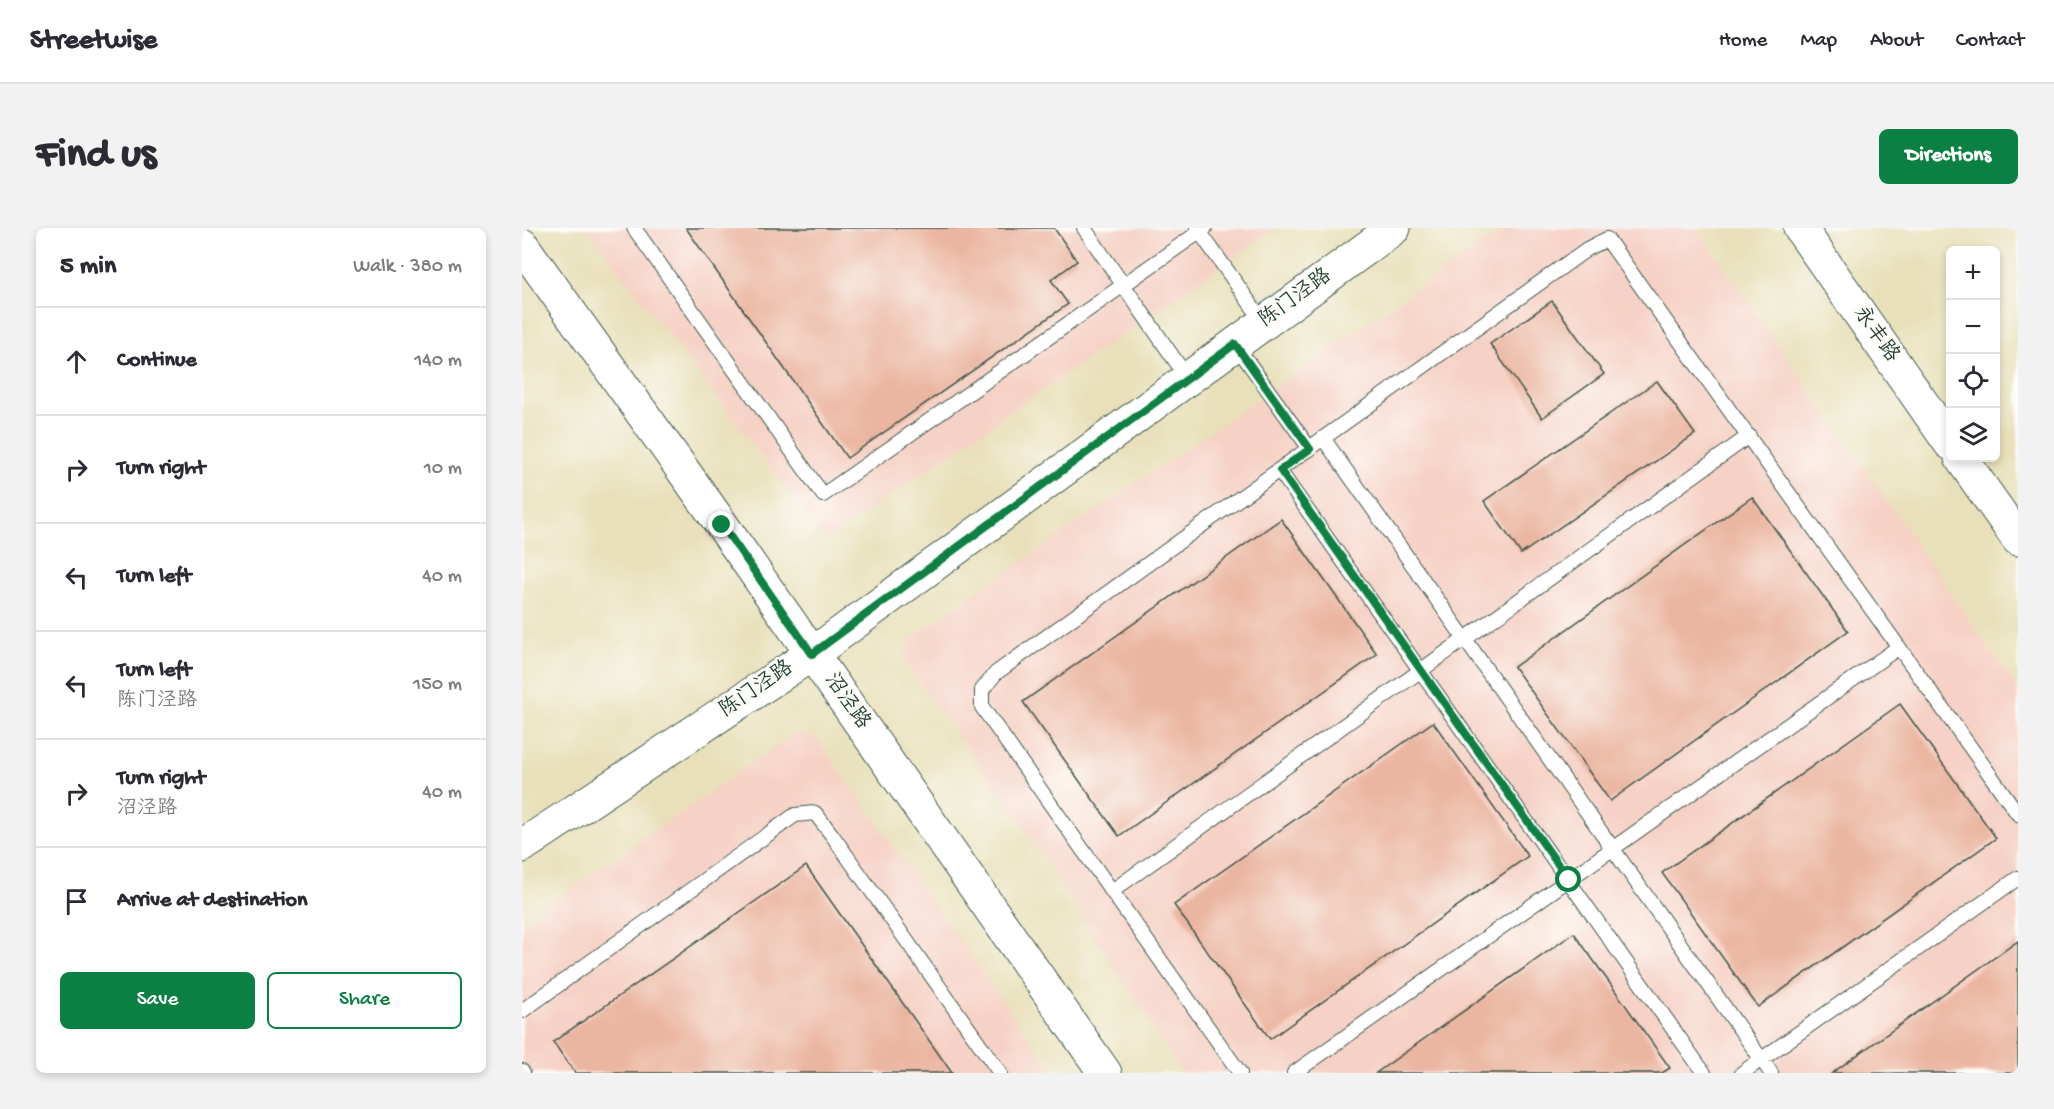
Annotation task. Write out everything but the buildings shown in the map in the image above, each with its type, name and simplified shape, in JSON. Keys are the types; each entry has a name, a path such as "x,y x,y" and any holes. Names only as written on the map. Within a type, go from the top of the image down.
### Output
{"street":[{"name":"陈门泾路","path":"522,846 812,654 1394,228"},
{"name":"永丰路","path":"1800,228 1946,437"},
{"name":"沼泾路","path":"522,245 1105,1073"},
{"path":"1964,462 2018,540"}],"lane":[{"path":"634,228 823,495 1124,285 1200,229 1264,323"},
{"path":"1083,228 1188,379"},
{"path":"1240,1073 982,707 982,690 996,673 1587,249 1607,239 2018,814"},
{"path":"1235,344 1310,449"},
{"path":"1112,891 1749,436"},
{"path":"1323,438 1771,1073"},
{"path":"1280,470 1704,1073"},
{"path":"1294,1073 1899,647"},
{"path":"522,1011 795,815 815,813 1000,1073"},
{"path":"1742,1073 2018,878"}],"shaded area":[{"path":"586,228 1276,228 826,540"},
{"path":"1506,228 1697,228 2018,690 2018,1073 1182,1073 1024,827 907,665 905,649 911,638"},
{"path":"795,733 815,736 1054,1073 522,1073 522,923"}],"route":[{"path":"722,525 812,654 1235,344 1310,449 1280,470 1569,880"}]}
